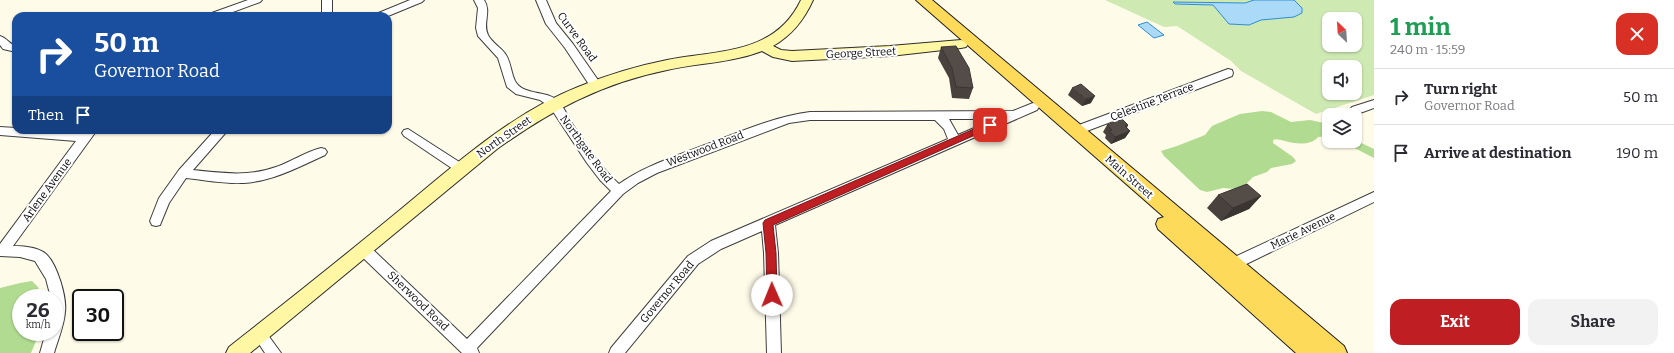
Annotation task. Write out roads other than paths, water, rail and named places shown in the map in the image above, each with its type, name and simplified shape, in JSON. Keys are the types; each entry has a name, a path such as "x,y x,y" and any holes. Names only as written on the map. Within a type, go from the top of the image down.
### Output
{"main road":[{"name":"Main Street","path":"911,0 1311,353"},
{"name":"Main Street","path":"923,0 1231,265 1336,353"}],"street":[{"path":"223,12 257,0"},
{"path":"327,0 327,12"},
{"path":"389,12 419,0"},
{"path":"479,0 484,8 481,25 483,34 486,40 501,54 512,85 521,91 544,96 554,104"},
{"name":"Curve Road","path":"541,0 552,24 570,46 596,86"},
{"name":"North Street","path":"236,353 460,168 513,129 554,104 596,86 646,70 737,54 763,46 790,28 807,0"},
{"path":"0,39 7,46 12,48"},
{"name":"George Street","path":"763,46 774,53 792,56 890,51 961,44"},
{"name":"Celestine Terrace","path":"1075,131 1228,73"},
{"name":"Northgate Road","path":"554,104 594,164 609,183 619,191"},
{"path":"1362,108 1374,104"},
{"name":"Governor Road","path":"616,353 693,260 716,245 1033,107"},
{"path":"935,115 941,119 950,130 954,141"},
{"name":"Westwood Road","path":"469,350 619,191 634,180 653,170 779,121 810,116 1014,115"},
{"path":"0,131 12,131"},
{"path":"408,133 460,168"},
{"name":"Arlene Avenue","path":"1,251 88,134"},
{"path":"156,221 163,201 199,153 218,134"},
{"path":"183,173 239,178 254,177 275,172 321,152"},
{"name":"Marie Avenue","path":"1231,265 1374,197"},
{"path":"768,223 771,253 774,353"},
{"name":"Sherwood Road","path":"363,249 469,350"},
{"path":"1,251 27,252 38,257 44,262 53,278 56,289"},
{"path":"260,334 274,353"},
{"path":"47,353 50,341"}],"water":[{"path":"1254,0 1294,0 1302,8 1302,13 1294,17 1261,20 1249,25 1229,24 1213,5 1175,4 1173,2 1245,3"},
{"path":"1147,22 1164,35 1154,38 1138,25"}]}
